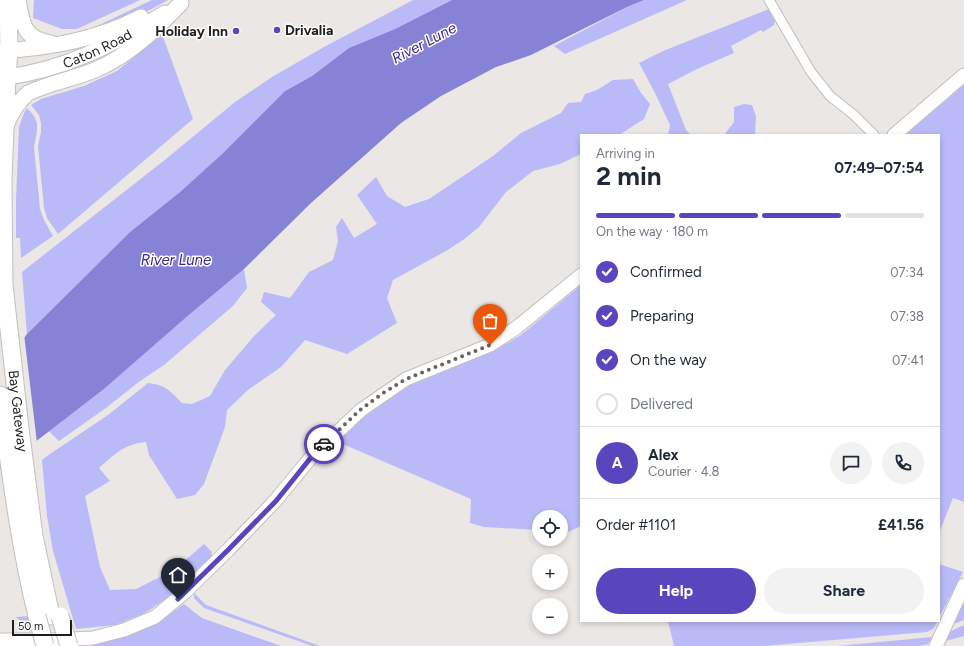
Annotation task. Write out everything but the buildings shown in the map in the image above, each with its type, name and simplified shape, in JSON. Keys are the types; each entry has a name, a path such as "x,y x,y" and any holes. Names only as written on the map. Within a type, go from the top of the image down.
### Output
{"highway":[{"name":"Bay Gateway","path":"8,0 3,65 5,126 3,180 5,259 4,285 22,450 36,527 39,562 50,616 59,646"},
{"name":"Bay Gateway","path":"0,395 26,573 50,616 44,646"},
{"path":"50,616 69,646"}],"main road":[{"path":"18,0 23,25 34,39 60,45"},
{"name":"Caton Road","path":"3,65 60,45 101,34 180,1"},
{"name":"Caton Road","path":"3,65 38,71 68,63 129,34 180,1"},
{"path":"5,126 12,110 28,93 96,69 112,61 137,45 154,31 180,1"}],"street":[{"path":"769,0 811,72 830,96 854,115 873,134"},
{"path":"895,134 964,75"},
{"path":"0,640 93,638 124,630 155,616 171,605 228,550 276,501 313,455 360,410 383,393 406,379 490,345 516,328 580,276"},
{"path":"936,646 964,585"}],"shaded area":[{"path":"34,0 140,0 77,29 62,29 33,18"},
{"path":"152,0 168,0 133,19 80,34"},
{"path":"413,0 452,0 395,29 349,48 312,76 285,91 222,154 180,192 130,232 27,334 22,272 166,159 235,102 272,77 324,47"},
{"path":"644,0 687,0 565,54 554,46 627,7"},
{"path":"769,9 775,21 774,25 763,32 761,30 731,46 734,53 697,69 668,84 686,130 690,134 668,134 670,125 639,63 663,51"},
{"path":"162,34 193,119 58,234 47,218 44,208 38,146 41,123 39,115 31,105 41,99 84,86 117,71"},
{"path":"633,79 641,93 650,104 644,119 621,134 580,134 580,154 560,164 533,171 506,192 479,227 463,240 393,280 387,298 397,323 347,354 305,340 281,367 248,390 227,410 225,427 204,484 195,495 177,499 149,455 146,442 138,443 120,450 99,468 110,481 85,496 100,567 110,590 136,589 158,578 188,558 204,544 212,552 212,555 211,558 167,598 145,613 115,625 76,629 53,551 47,516 42,460 108,415 148,383 164,387 182,403 192,404 210,396 225,370 255,335 276,315 261,302 264,292 290,298 309,272 333,260 338,241 336,227 342,218 354,238 377,224 357,195 376,177 387,196 405,207 429,199 493,156 521,133 561,113 568,103 581,102 585,94 597,90 613,80"},
{"path":"964,85 964,502 953,498 940,530 940,134 906,134"},
{"path":"744,104 752,105 756,116 755,134 725,134 734,122 734,107"},
{"path":"27,108 34,116 37,123 34,147 40,209 53,236 21,258 20,238 16,238 16,200 19,127"},
{"path":"244,269 247,288 233,306 164,365 59,441 49,431 104,389"},
{"path":"580,286 580,526 568,532 568,510 532,510 532,530 484,527 470,523 471,499 338,442 369,410 408,386 494,351 521,335"},
{"path":"940,564 963,572 940,616"},
{"path":"194,593 206,605 320,646 312,646 204,608 194,598"},
{"path":"964,598 964,620 951,625"},
{"path":"184,604 202,618 281,646 92,646 120,638 153,624"},
{"path":"31,616 35,628 30,630 16,617"},
{"path":"668,622 937,622 933,629 927,632 763,646 674,646"},
{"path":"964,625 964,636 945,641 949,632"},
{"path":"932,637 928,644 919,646 838,646"}],"water":[{"name":"River Lune","path":"452,0 644,0 531,55 496,67 441,96 401,123 311,203 244,269 104,389 0,469 0,370 27,334 130,232 180,192 222,154 285,91 312,76 349,48 395,29"}],"pier":[{"path":"24,334 37,443 1,470 0,366"}],"way so far":[{"path":"324,444 360,410 394,386 406,379 490,345"}],"place":[{"name":"Drivalia","path":"277,30"},
{"name":"Holiday Inn","path":"236,31"}],"route":[{"path":"178,599 276,501 313,455 324,444"}]}
